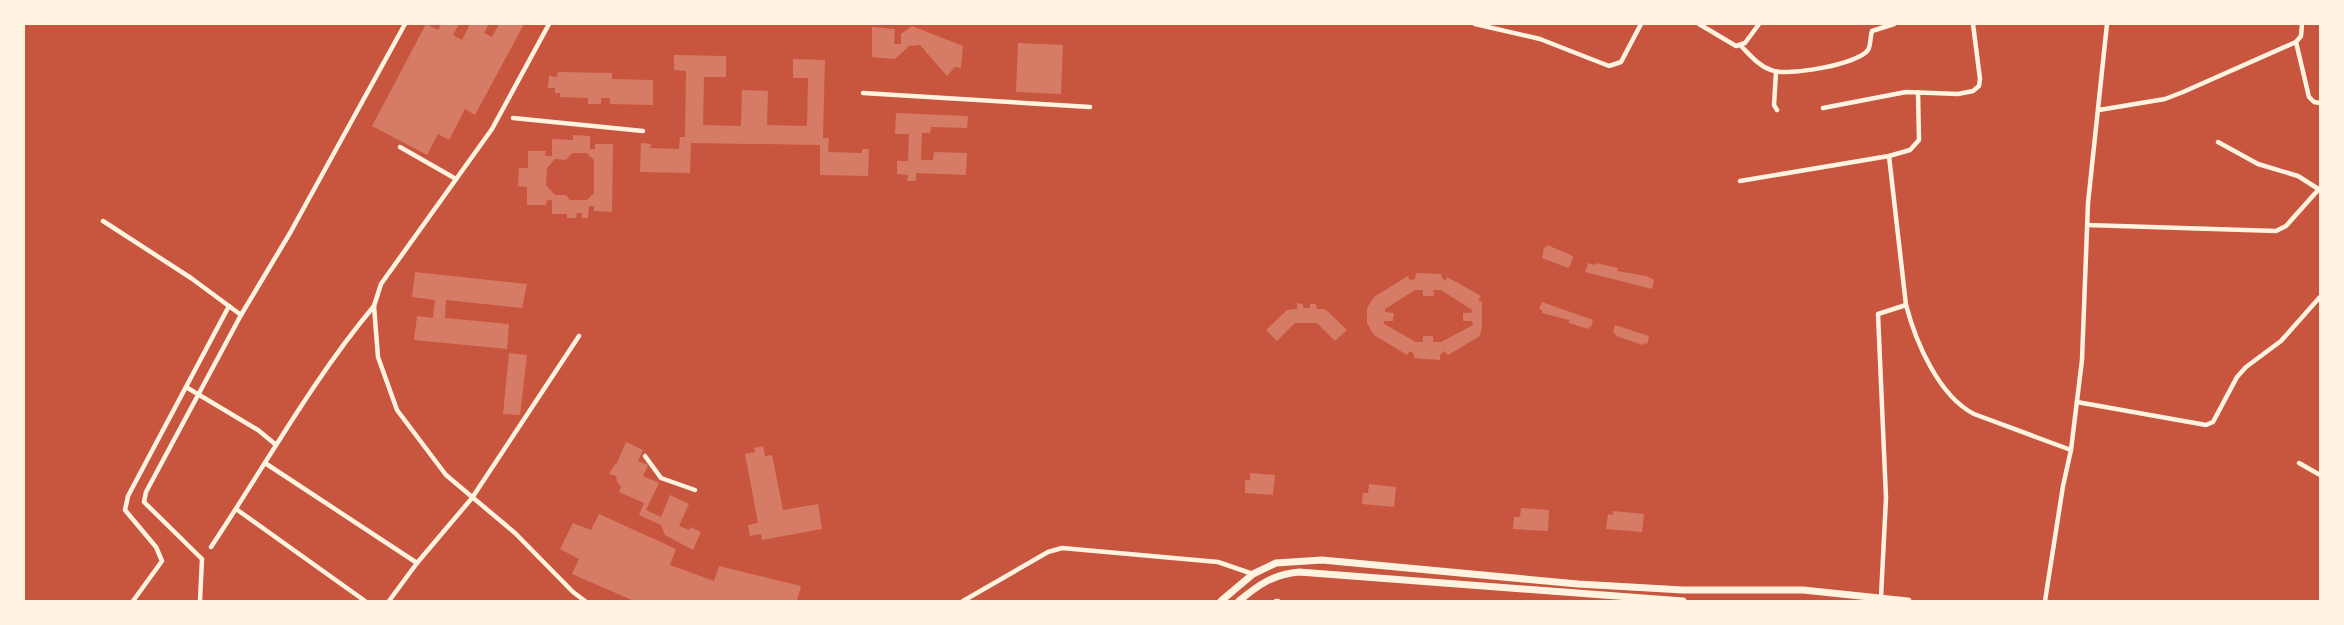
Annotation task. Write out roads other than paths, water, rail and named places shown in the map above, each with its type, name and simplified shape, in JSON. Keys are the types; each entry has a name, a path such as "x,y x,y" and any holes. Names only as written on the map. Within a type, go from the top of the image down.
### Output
{"highway":[{"path":"1221,601 1253,574 1276,563 1322,560 1597,585 1683,590 1803,590 1908,601"},
{"path":"1239,601 1265,581 1278,575 1299,572 1616,600 1682,601"}],"street":[{"path":"200,601 202,559 144,502 146,492 241,315 290,233 405,24"},
{"path":"549,24 492,129 381,284 374,306 378,357 397,410 446,476 515,533 573,592 585,601"},
{"path":"1475,24 1546,41 1609,66 1621,62 1641,24"},
{"path":"1698,24 1736,46 1741,46 1763,66 1776,72 1822,69 1863,54 1868,48 1872,31 1894,24"},
{"path":"1741,46 1759,24"},
{"path":"1823,108 1888,94 1918,92 1958,94 1973,92 1978,86 1972,24"},
{"path":"2045,601 2063,486 2071,450 2082,360 2087,225 2107,24"},
{"path":"2099,110 2165,99 2296,42 2301,36 2302,24"},
{"path":"2296,42 2309,97 2314,102 2320,103"},
{"path":"1776,72 1774,105 1777,110"},
{"path":"1740,181 1889,156 1910,150 1919,140 1918,92"},
{"path":"862,93 1090,107"},
{"path":"513,118 643,131"},
{"path":"2087,225 2276,231 2286,226 2320,189 2298,176 2258,164 2218,142"},
{"path":"400,147 456,179"},
{"path":"1889,156 1906,305 1910,322 1938,381 1959,407 2071,450"},
{"path":"103,221 241,315"},
{"path":"2077,402 2206,425 2213,422 2237,377 2246,367 2281,341 2320,297"},
{"path":"1881,597 1886,498 1878,314 1906,305"},
{"path":"133,601 162,562 156,547 125,510 128,496 229,306"},
{"path":"210,547 346,339 374,306"},
{"path":"389,601 417,563 472,498 579,336"},
{"path":"186,387 258,430 276,444"},
{"path":"645,456 661,478 695,490"},
{"path":"265,463 417,563"},
{"path":"2299,463 2320,475"},
{"path":"236,509 365,601"},
{"path":"963,601 1048,552 1062,548 1218,562 1253,574"}]}
